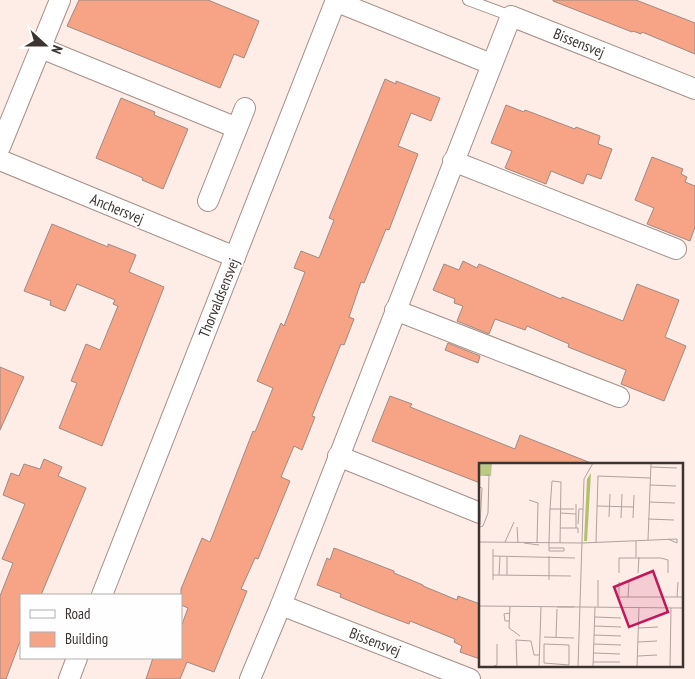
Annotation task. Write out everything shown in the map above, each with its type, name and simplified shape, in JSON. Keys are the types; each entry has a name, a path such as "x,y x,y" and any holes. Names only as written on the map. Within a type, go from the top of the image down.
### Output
{"street":[{"path":"0,147 60,0"},
{"path":"336,1 491,64"},
{"name":"Thorvaldsensvej","path":"102,594 336,1"},
{"path":"250,679 281,605 511,16"},
{"name":"Bissensvej","path":"511,16 695,89"},
{"path":"41,48 237,128"},
{"path":"208,201 245,108"},
{"name":"Anchersvej","path":"0,160 235,257"},
{"path":"453,162 676,249"},
{"path":"395,310 619,396"},
{"path":"338,456 479,513"},
{"name":"Bissensvej","path":"281,605 470,679"},
{"path":"69,679 77,659"}],"lane":[{"path":"468,0 511,16"}],"building":[{"path":"79,0 208,0 259,21 244,58 234,54 220,88 67,26"},
{"path":"553,0 636,0 695,23 695,54 642,32 641,34 632,32"},
{"path":"385,79 396,84 396,81 440,98 431,121 411,113 398,146 418,154 389,230 386,229 364,283 361,282 349,317 354,319 344,345 341,344 312,416 315,417 302,450 294,446 281,477 290,481 258,559 255,558 241,589 247,591 214,672 187,662 180,679 146,679 153,659 182,659 182,624 188,608 182,605 181,589 202,538 210,542 253,431 255,432 273,388 257,381 281,323 284,326 305,272 294,268 301,251 319,258 334,220 329,218"},
{"path":"121,98 155,112 154,115 188,129 163,189 142,180 143,178 96,158"},
{"path":"506,105 600,136 598,144 612,149 601,179 587,174 583,184 551,171 546,184 505,168 512,151 491,143"},
{"path":"652,157 683,169 681,174 687,177 685,182 695,186 695,227 690,241 647,224 654,208 635,200"},
{"path":"52,224 108,247 108,244 136,255 129,272 164,287 102,446 59,428 77,383 71,381 86,344 100,350 118,306 113,304 115,300 77,284 65,311 50,305 51,301 24,291"},
{"path":"463,261 477,268 479,264 561,299 562,297 623,321 637,284 679,300 665,337 686,346 664,401 621,384 626,370 568,347 569,344 527,326 525,330 495,319 489,334 457,321 463,306 454,303 455,299 433,290 444,264 459,270"},
{"path":"448,343 480,356 478,363 445,350"},
{"path":"0,367 24,377 0,430"},
{"path":"390,396 412,404 410,407 515,449 520,435 591,463 479,463 479,483 372,441"},
{"path":"44,459 62,467 58,476 86,488 41,594 20,594 20,642 6,679 0,679 0,596 13,563 2,559 25,504 3,495 11,473 19,476 24,464 40,469"},
{"path":"334,548 394,571 394,573 457,600 458,596 479,604 479,659 460,652 462,646 454,642 455,639 410,621 409,624 377,612 340,597 341,594 317,585 327,558 330,560"}]}
